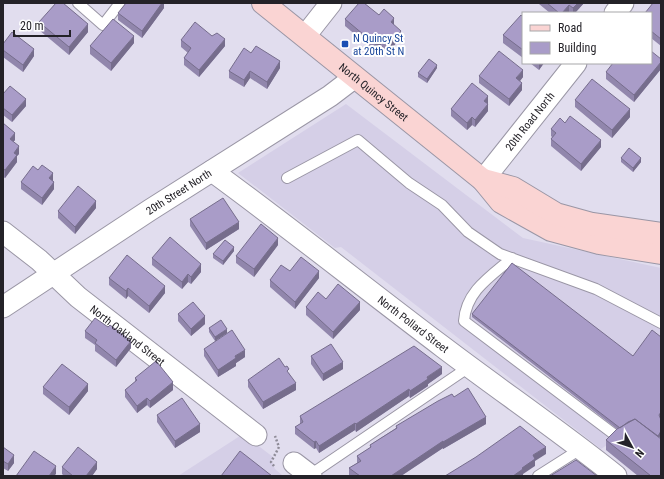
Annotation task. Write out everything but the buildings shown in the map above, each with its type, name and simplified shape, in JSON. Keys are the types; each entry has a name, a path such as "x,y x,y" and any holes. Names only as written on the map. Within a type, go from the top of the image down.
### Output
{"main road":[{"name":"North Quincy Street","path":"264,3 483,180 501,202 551,230 599,243 661,253"},
{"name":"North Quincy Street","path":"483,180 512,188 556,214 592,224 661,234"}],"street":[{"path":"304,36 331,3"},
{"path":"616,12 623,3"},
{"name":"20th Road North","path":"483,180 575,64"},
{"name":"20th Street North","path":"3,307 330,96 355,77"},
{"name":"North Pollard Street","path":"212,171 469,367 582,448 616,476"},
{"name":"North Oakland Street","path":"3,232 54,274 78,297 263,434"}],"lane":[{"path":"78,3 103,25 120,3"},
{"path":"287,178 358,140 409,183 442,205 468,232 500,254 596,289 661,323"},
{"path":"512,258 478,286 465,309 464,321 616,435"},
{"path":"297,471 469,367"},
{"path":"538,476 582,448"}],"path":[{"path":"263,434 277,437 279,447 272,462 297,471"}],"shaded area":[{"path":"346,104 523,238 661,268 661,447 634,427 601,449 341,247 335,248 238,173"},
{"path":"243,434 273,457 272,462 275,469 283,476 178,476"}],"place":[{"name":"N Quincy St at 20th St N","path":"345,44"}]}
